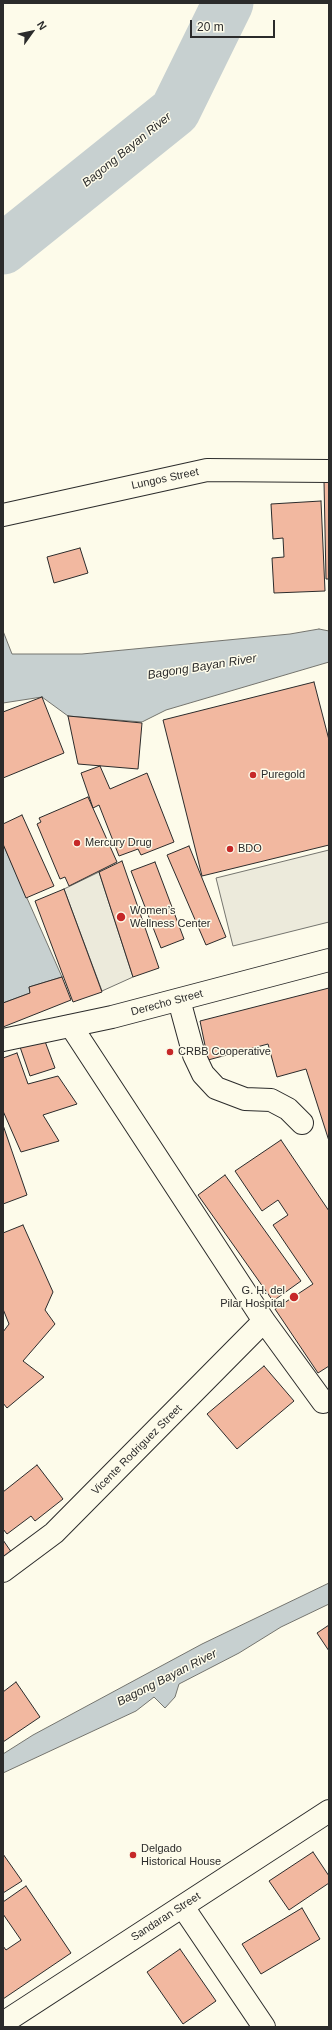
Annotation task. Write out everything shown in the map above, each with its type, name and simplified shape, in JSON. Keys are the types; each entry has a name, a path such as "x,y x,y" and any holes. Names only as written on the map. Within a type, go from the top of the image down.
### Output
{"street":[{"name":"Lungos Street","path":"3,515 207,470 329,471"},
{"name":"Derecho Street","path":"3,1040 71,1026 178,1000 329,960"},
{"path":"178,1000 194,1055 202,1074 216,1088 245,1099 271,1100 288,1110 302,1123"},
{"path":"71,1026 264,1321 323,1402"},
{"name":"Vicente Rodriguez Street","path":"3,1571 54,1533 264,1321"},
{"name":"Sandaran Street","path":"3,2023 329,1811"},
{"path":"183,1907 264,2027"}],"shaded area":[{"path":"329,850 329,922 233,946 216,878"},
{"path":"99,872 133,977 102,991 64,889"}],"water":[{"path":"319,629 329,631 329,662 166,710 142,722 68,716 42,697 3,703 3,631 12,654 82,654 290,634"},
{"path":"3,844 62,977 29,987 30,993 3,1003"},
{"path":"329,1583 329,1604 281,1627 239,1653 179,1684 175,1697 165,1708 154,1697 136,1711 3,1773 3,1754 33,1735 202,1644"}],"building":[{"path":"324,481 329,481 329,579 326,579"},
{"path":"321,501 325,591 274,593 272,558 284,557 283,538 273,539 271,504"},
{"path":"80,548 88,573 54,583 47,557"},
{"name":"Puregold","path":"314,682 329,740 329,845 202,876 163,720"},
{"path":"42,697 64,753 3,778 3,712"},
{"path":"68,716 142,723 138,769 78,764"},
{"path":"100,766 110,789 147,773 174,842 141,855 138,849 119,856 99,805 93,808 81,773"},
{"name":"Mercury Drug","path":"88,797 117,862 69,886 65,877 60,879 37,824 41,822 39,818"},
{"path":"22,815 54,886 26,898 3,844 3,824"},
{"path":"189,846 226,937 206,945 167,855"},
{"path":"122,861 159,968 133,977 99,872"},
{"path":"155,862 184,939 161,948 131,871"},
{"path":"64,889 102,992 73,1002 35,901"},
{"path":"62,977 71,1000 3,1027 3,1003 30,993 29,987"},
{"path":"329,988 329,1141 306,1069 277,1077 268,1044 208,1060 200,1021"},
{"path":"43,1036 55,1068 30,1076 19,1044"},
{"path":"17,1053 28,1084 58,1076 77,1104 43,1115 59,1141 21,1152 3,1111 3,1058"},
{"path":"3,1125 27,1195 3,1204"},
{"path":"281,1140 329,1211 329,1366 318,1373 275,1309 313,1284 273,1225 288,1215 278,1200 262,1211 235,1171"},
{"path":"225,1175 301,1281 273,1301 198,1195"},
{"path":"23,1225 53,1292 45,1310 55,1324 23,1361 44,1377 7,1408 3,1403 3,1332 9,1324 3,1309 3,1233"},
{"path":"264,1366 294,1401 237,1449 207,1414"},
{"path":"37,1465 63,1499 35,1521 31,1516 7,1534 3,1529 3,1492"},
{"path":"3,1540 12,1553 3,1560"},
{"path":"329,1625 329,1651 317,1633"},
{"path":"16,1682 40,1717 3,1742 3,1692"},
{"path":"313,1852 329,1876 329,1883 289,1910 269,1881"},
{"path":"3,1854 22,1881 3,1893"},
{"path":"26,1886 71,1953 3,1999 3,1946 6,1950 21,1940 3,1914 3,1902"},
{"path":"302,1908 320,1939 261,1974 242,1944"},
{"path":"180,1949 216,2001 183,2024 147,1972"}],"waterway":[{"name":"Bagong Bayan River","path":"3,249 175,111 228,3"}],"place":[{"name":"Puregold","path":"253,775"},
{"name":"Mercury Drug","path":"77,843"},
{"name":"BDO","path":"230,849"},
{"name":"Women’s Wellness Center","path":"121,917"},
{"name":"CRBB Cooperative","path":"170,1052"},
{"name":"G. H. del Pilar Hospital","path":"294,1297"},
{"name":"Delgado Historical House","path":"133,1855"}]}
